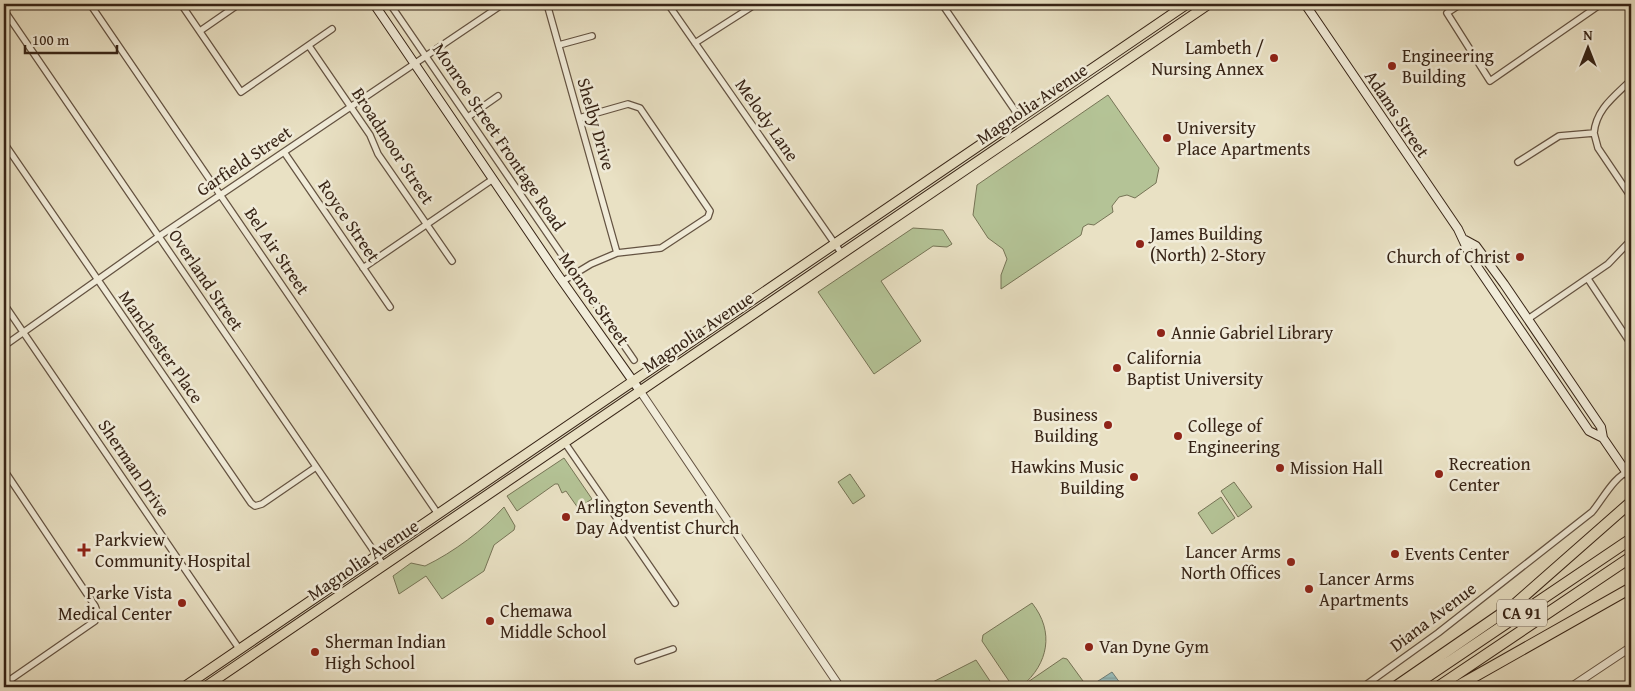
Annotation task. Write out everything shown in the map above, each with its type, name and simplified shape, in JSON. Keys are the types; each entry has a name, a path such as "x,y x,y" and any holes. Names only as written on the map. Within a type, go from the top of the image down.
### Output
{"highway":[{"path":"1395,687 1514,606 1631,502"},
{"name":"CA 91","path":"1412,687 1631,539"},
{"name":"CA 91","path":"1438,687 1631,557"},
{"path":"1456,687 1631,588"}],"main road":[{"name":"Monroe Street","path":"374,4 492,179 640,391"},
{"name":"Magnolia Avenue","path":"184,687 1187,4"},
{"name":"Magnolia Avenue","path":"205,687 1209,4"},
{"name":"Adams Street","path":"1305,4 1465,240 1467,251 1589,431 1603,438 1629,471 1631,479"},
{"path":"1020,118 1027,128"},
{"name":"Adams Street","path":"1465,240 1476,246 1528,319 1601,427 1603,438"},
{"path":"1477,266 1491,267"}],"street":[{"name":"Bel Air Street","path":"90,4 438,514"},
{"path":"181,4 241,92 332,29"},
{"path":"200,31 239,4"},
{"name":"Monroe Street Frontage Road","path":"390,4 634,360"},
{"name":"Garfield Street","path":"4,346 158,237 503,4"},
{"name":"Shelby Drive","path":"547,4 617,253"},
{"name":"Melody Lane","path":"668,4 842,254"},
{"path":"696,43 756,4"},
{"path":"942,4 1020,118"},
{"path":"1461,4 1447,13 1490,81 1601,4"},
{"name":"Overland Street","path":"4,10 384,566"},
{"path":"559,45 592,36"},
{"name":"Broadmoor Street","path":"309,46 370,135 378,154 452,262"},
{"path":"1631,80 1599,112 1595,122 1594,133 1598,148 1631,197"},
{"path":"468,117 498,96"},
{"path":"563,282 574,274 617,253 661,248 708,217 710,211 640,108 628,104 579,118"},
{"path":"1518,162 1559,136 1594,133"},
{"name":"Manchester Place","path":"4,143 251,503 255,506 262,504 316,467"},
{"name":"Royce Street","path":"284,152 390,307"},
{"path":"363,268 492,179"},
{"path":"1528,319 1608,264 1631,240"},
{"path":"1588,279 1631,344"},
{"name":"Sherman Drive","path":"4,304 240,650"},
{"name":"Monroe Street","path":"640,391 840,687"},
{"path":"564,443 674,603"},
{"path":"4,470 95,606 98,614 95,621 4,684"},
{"name":"Diana Avenue","path":"1363,687 1438,633 1592,512 1610,488 1629,471"},
{"path":"1571,687 1631,647"},
{"path":"638,660 673,649"}],"green space":[{"path":"1108,95 1159,168 1156,183 1135,198 1127,195 1119,197 1112,206 1113,212 1094,225 1088,224 1083,227 1081,235 1001,289 1001,275 1007,259 1003,249 988,238 973,215 977,185"},
{"path":"913,228 943,230 952,244 947,247 933,246 881,281 921,341 874,374 818,292"},
{"path":"564,458 592,499 578,508 566,491 562,493 558,484 555,484 517,511 507,496"},
{"path":"850,474 865,496 853,504 838,482"},
{"path":"1234,482 1252,507 1238,517 1221,491"},
{"path":"1221,497 1235,518 1212,534 1198,513"},
{"path":"504,507 515,526 514,530 494,545 484,571 442,599 426,576 399,594 393,576 411,563 425,566 447,554 477,532"},
{"path":"1032,603 1044,625 1045,647 1043,658 1038,668 1022,686 1063,658 1067,659 1083,681 1080,687 1013,687 982,641 983,635"},
{"path":"976,660 994,687 923,687"}],"water":[{"path":"1112,672 1123,687 1098,687 1095,683"}],"place":[{"name":"Lambeth / Nursing Annex","path":"1274,58"},
{"name":"Engineering Building","path":"1392,66"},
{"name":"University Place Apartments","path":"1167,138"},
{"name":"James Building (North) 2-Story","path":"1140,244"},
{"name":"Church of Christ","path":"1520,257"},
{"name":"Annie Gabriel Library","path":"1161,333"},
{"name":"California Baptist University","path":"1117,368"},
{"name":"Business Building","path":"1108,425"},
{"name":"College of Engineering","path":"1178,436"},
{"name":"Mission Hall","path":"1280,468"},
{"name":"Recreation Center","path":"1439,474"},
{"name":"Hawkins Music Building","path":"1134,477"},
{"name":"Arlington Seventh Day Adventist Church","path":"566,517"},
{"name":"Parkview Community Hospital","path":"84,550"},
{"name":"Events Center","path":"1395,554"},
{"name":"Lancer Arms North Offices","path":"1291,562"},
{"name":"Lancer Arms Apartments","path":"1309,589"},
{"name":"Parke Vista Medical Center","path":"182,603"},
{"name":"Chemawa Middle School","path":"490,621"},
{"name":"Van Dyne Gym","path":"1089,647"},
{"name":"Sherman Indian High School","path":"315,652"}]}
